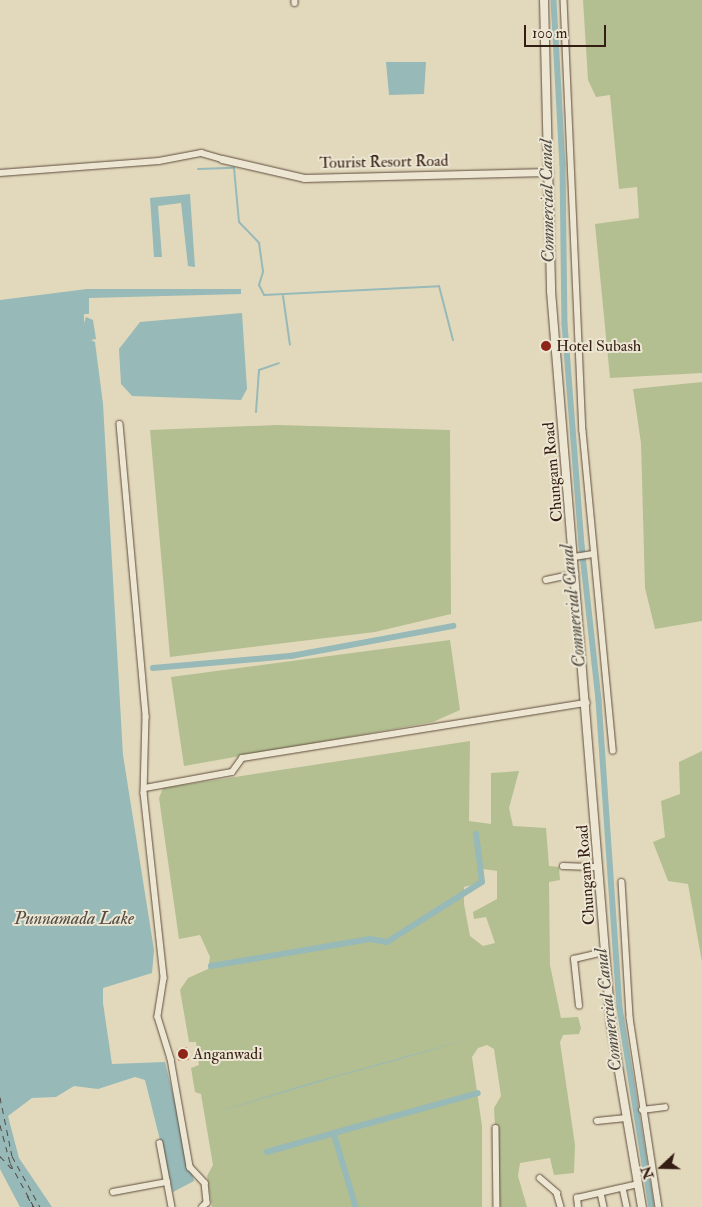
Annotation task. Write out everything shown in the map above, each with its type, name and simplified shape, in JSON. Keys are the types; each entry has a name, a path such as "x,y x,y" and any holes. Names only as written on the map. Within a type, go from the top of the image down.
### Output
{"main road":[{"name":"Chungam Road","path":"544,0 551,290 576,556 575,574 587,703 605,952 626,1118 642,1207"}],"street":[{"path":"564,0 592,554 612,751"},
{"path":"0,173 173,160 201,153 222,159"},
{"name":"Tourist Resort Road","path":"222,159 304,178 549,172"},
{"path":"120,424 146,717 145,788 164,978 158,1017 171,1059 190,1167 205,1183 203,1207"},
{"path":"576,556 592,554"},
{"path":"546,580 575,574"},
{"path":"145,788 232,772 242,758 587,703"},
{"path":"562,866 599,867"},
{"path":"622,882 642,1110 659,1207"},
{"path":"579,1006 574,959 605,952"},
{"path":"642,1110 665,1106"},
{"path":"597,1121 626,1118"},
{"path":"496,1128 498,1207"},
{"path":"160,1143 172,1207"},
{"path":"540,1178 557,1193 561,1207"},
{"path":"113,1192 167,1182"},
{"path":"578,1207 577,1198 638,1184"},
{"path":"623,1188 626,1207"},
{"path":"601,1192 604,1207"}],"green space":[{"path":"583,0 702,0 702,373 610,378 595,224 639,218 637,187 619,189 610,95 596,97 588,80"},
{"path":"702,382 702,621 655,629 645,588 641,443 633,389"},
{"path":"277,425 450,430 451,614 375,632 170,657 150,430"},
{"path":"450,640 460,710 433,722 184,766 171,677"},
{"path":"470,741 469,821 491,824 491,773 519,771 509,808 513,826 546,828 549,866 559,867 560,880 549,882 550,965 561,1018 578,1017 581,1028 579,1034 563,1035 560,1042 575,1145 574,1173 554,1175 550,1158 520,1163 518,1176 527,1207 499,1207 494,1108 501,1096 494,1049 487,1045 478,1048 472,1057 482,1126 482,1207 212,1207 207,1176 213,1165 201,1094 195,1092 191,1068 199,1065 196,1042 189,1042 180,990 188,978 208,969 210,957 200,935 179,939 159,798 163,788","holes":["483,869 497,871 497,899 473,912 474,919 486,917 495,943 483,946 470,936 464,904 464,887 484,882"]},
{"path":"702,751 702,962 688,884 668,881 653,842 665,837 661,801 680,794 679,762"}],"water":[{"path":"386,62 426,62 424,94 389,95"},
{"path":"190,194 195,267 188,266 181,203 158,206 162,257 154,257 150,198"},
{"name":"Punnamada Lake","path":"87,289 241,289 241,294 89,298 89,314 84,314 84,323 86,317 93,320 96,339 91,340 95,342 103,404 123,755 154,950 152,973 103,988 103,1003 112,1064 165,1062 194,1181 173,1192 145,1080 135,1077 98,1089 74,1086 56,1097 32,1098 8,1116 19,1158 52,1207 20,1207 0,1169 0,300"},
{"path":"242,313 247,389 241,400 132,396 121,384 119,349 140,322"},
{"path":"479,1036 339,1076 205,1116 300,1086"}],"building":[{"name":"Anganwadi","path":"187,1047 189,1060 178,1061 177,1049"}],"waterway":[{"name":"Commercial Canal","path":"554,0 563,164 565,324 582,546 599,700 620,1008 652,1207"},
{"path":"198,169 234,168 239,222 259,243 263,272 259,285 264,295 439,286 453,340"},
{"path":"283,296 290,345"},
{"path":"256,412 259,370 279,363"},
{"path":"153,668 291,656 453,626"},
{"path":"211,966 370,939 387,942 482,882 476,834"},
{"path":"334,1133 478,1093"},
{"path":"267,1152 334,1133 356,1207"}],"ferry route":[{"path":"0,1097 12,1156 40,1207"},
{"path":"0,1125 10,1163 34,1207"},
{"path":"0,1156 13,1170"},
{"path":"27,1195 33,1207"}],"place":[{"name":"Hotel Subash","path":"546,346"},
{"name":"Anganwadi","path":"183,1054"}]}
